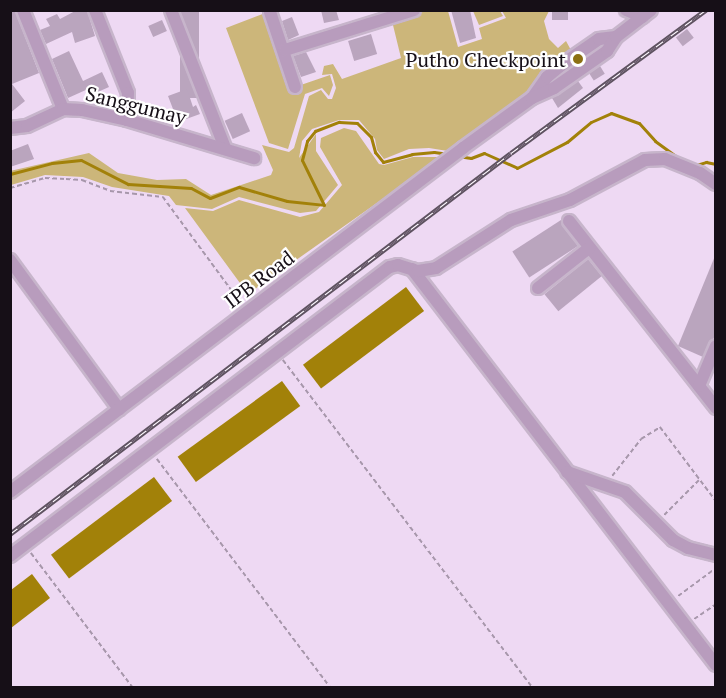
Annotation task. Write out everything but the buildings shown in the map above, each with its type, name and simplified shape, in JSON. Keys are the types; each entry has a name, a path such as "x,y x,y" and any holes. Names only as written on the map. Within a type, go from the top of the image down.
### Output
{"street":[{"path":"23,10 63,109"},
{"path":"95,10 128,93 127,120"},
{"path":"171,10 225,148"},
{"path":"285,50 414,10"},
{"path":"626,10 647,14"},
{"path":"270,12 285,50 295,87"},
{"name":"IPB Road","path":"10,492 532,98 547,77 560,66 599,39 616,37 647,14"},
{"name":"Sanggumay","path":"10,128 27,126 63,109 82,110 127,120 254,158"},
{"path":"10,556 390,267 398,265 427,271 436,268 511,220 570,200 645,160 665,159 700,173 716,184"},
{"path":"569,221 716,408"},
{"path":"538,288 590,248"},
{"path":"10,260 119,409"},
{"path":"412,269 716,665"},
{"path":"699,386 716,346"},
{"path":"566,472 605,485 633,498 655,523 681,544 716,555"}],"path":[{"path":"10,188 45,178 74,180 110,191 163,197 248,312"},
{"path":"277,352 533,687"},
{"path":"605,485 641,439 660,427 716,501"},
{"path":"150,448 331,687"},
{"path":"655,523 700,480"},
{"path":"25,545 133,687"},
{"path":"667,604 716,568"},
{"path":"685,626 716,604"}],"shaded area":[{"path":"423,11 448,11 458,47 482,39 479,28 506,18 502,11 549,11 544,21 549,39 558,48 566,41 572,52 529,97 454,152 429,148 409,149 384,159 377,150 375,139 359,120 339,120 312,129 302,141 299,158 316,134 316,151 338,185 316,211 300,213 239,197 212,209 176,205 169,196 112,187 83,177 45,175 11,185 10,171 89,153 118,173 157,180 186,179 211,195 271,175 273,170 262,145 289,152 294,148 309,96 321,90 328,99 332,99 336,88 332,74 322,75 324,66 333,64 342,79 401,58 392,21"},
{"path":"473,11 500,11 503,16 479,25"},
{"path":"268,12 292,88 330,75 333,85 329,96 322,88 305,94 288,149 269,143 226,28"},
{"path":"344,128 356,131 379,164 384,165 413,157 442,157 248,294 185,208 213,211 239,200 300,217 319,212 342,185 320,147 321,138"},
{"path":"406,287 424,311 321,389 303,365"},
{"path":"282,381 300,406 196,482 178,457"},
{"path":"154,477 172,501 69,579 51,555"},
{"path":"32,574 50,598 11,628 11,590"}],"waterway":[{"path":"458,156 471,158 484,153 517,168 567,142 591,122 611,113 639,123 655,141 683,161"},
{"path":"10,174 52,163 81,160 128,184 191,188 210,198 239,187 287,201 324,205 302,160 307,141 315,131 339,122 357,123 371,137 375,152 383,162 412,154 434,152 449,154"},
{"path":"693,166 706,162 716,164"}],"railway":[{"path":"10,534 511,153 706,10"}],"place":[{"name":"Putho Checkpoint","path":"578,59"}]}
